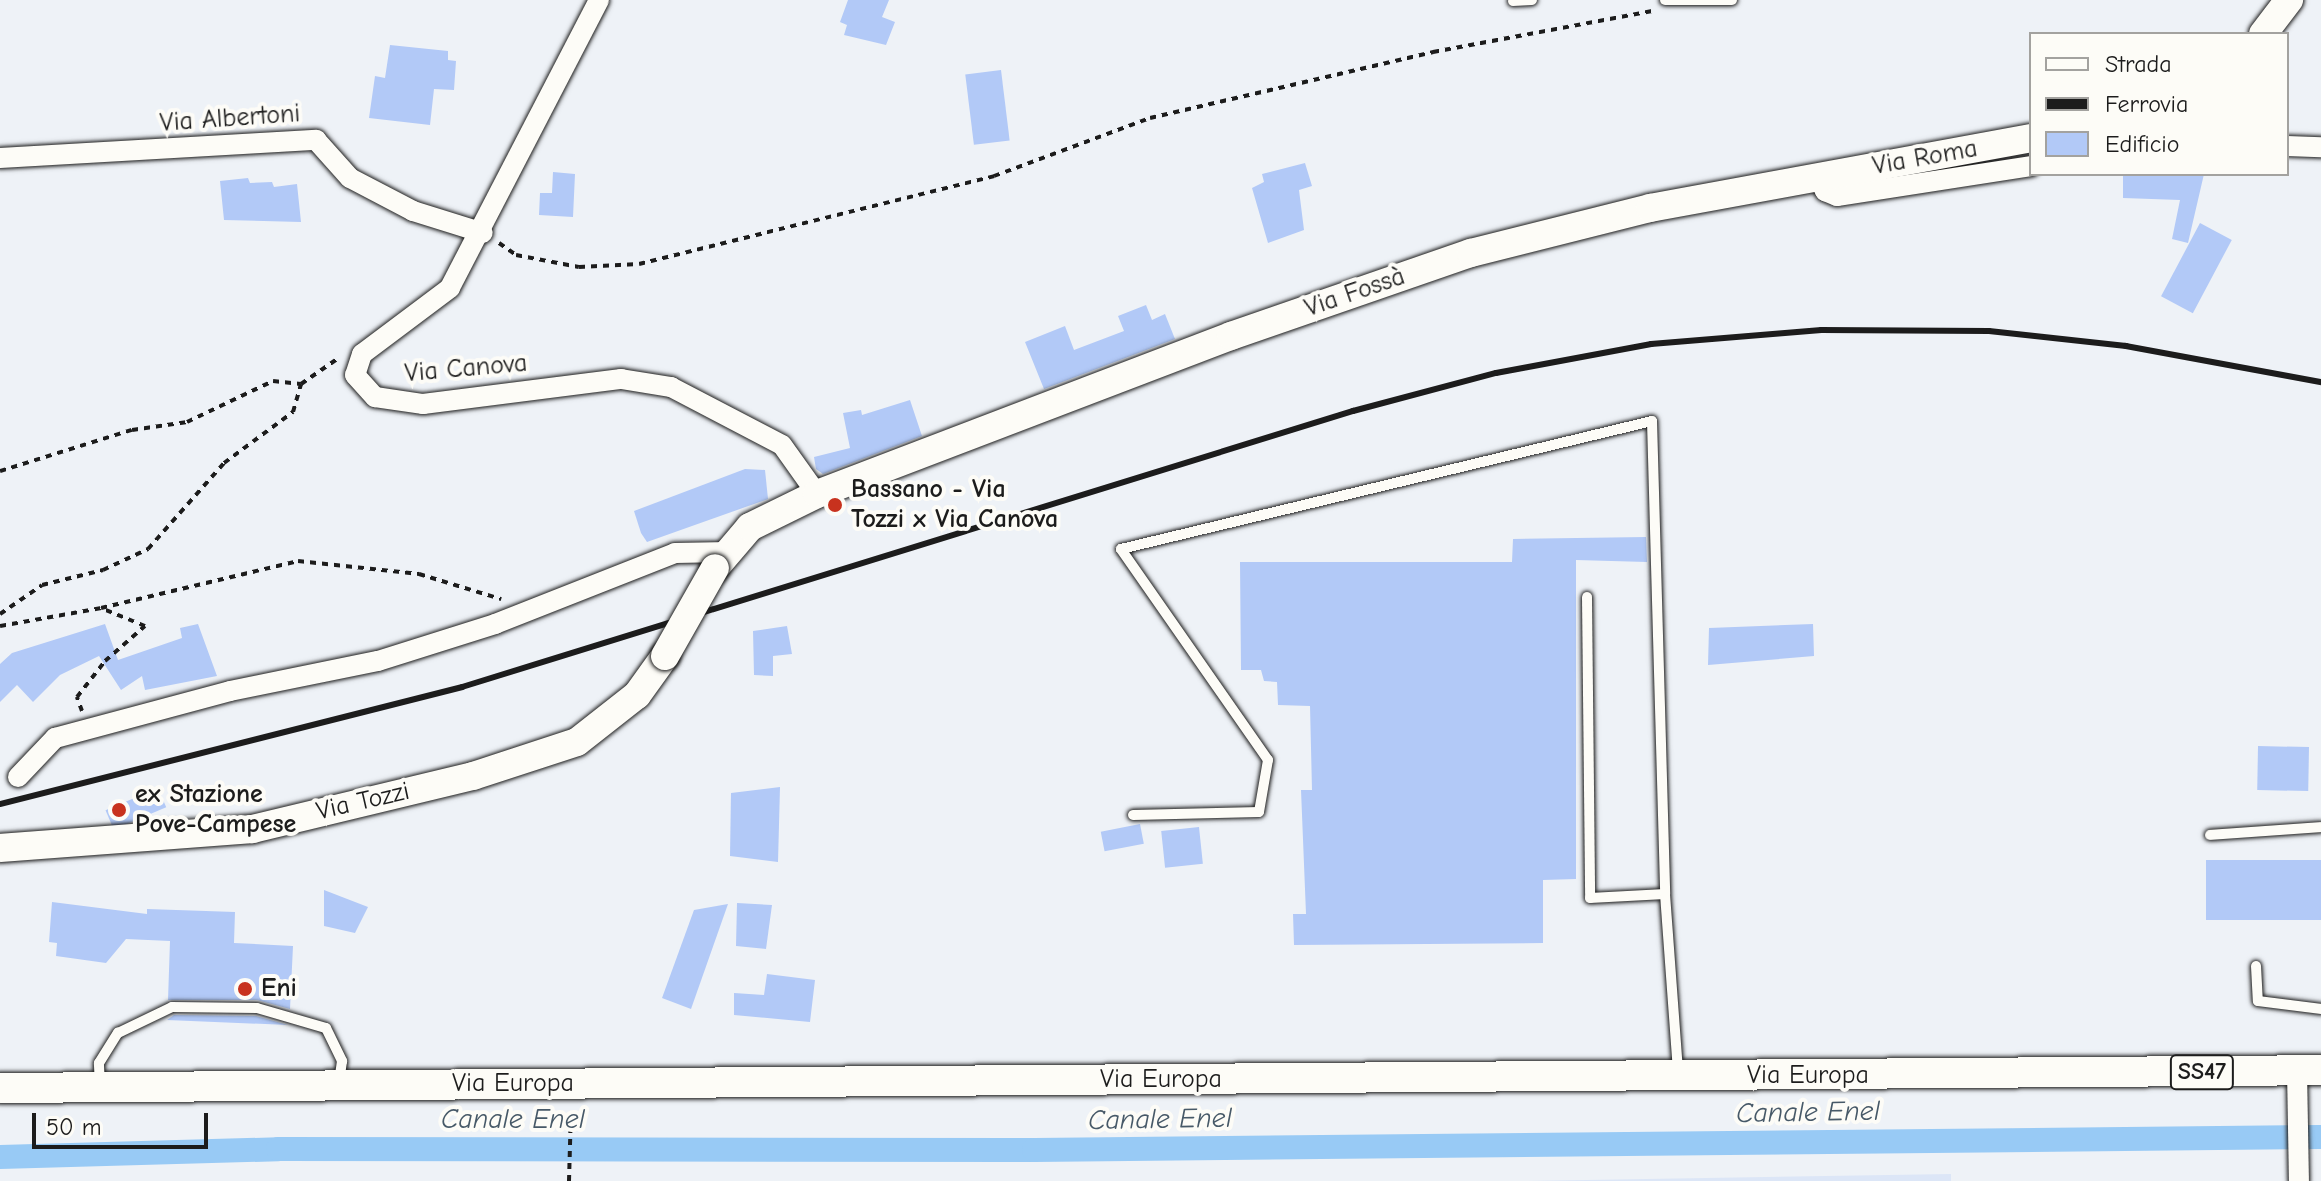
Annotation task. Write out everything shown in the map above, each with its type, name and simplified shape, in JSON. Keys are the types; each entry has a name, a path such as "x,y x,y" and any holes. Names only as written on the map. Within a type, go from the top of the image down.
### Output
{"main road":[{"path":"2265,32 2289,0"},
{"name":"Via Roma","path":"1818,177 2029,138"},
{"name":"Via Fossà","path":"665,656 722,560 750,527 817,494 1231,336 1471,253 1650,208 1818,177"},
{"name":"Via Tozzi","path":"0,848 252,829 473,776 577,742 637,695 665,656"},
{"name":"Via Europa","path":"0,1088 1678,1077 2307,1079"}],"street":[{"name":"Via Canova","path":"599,0 483,233 450,288 362,354 355,375 363,388 396,402 621,379 671,387 782,445 817,494"},
{"name":"Via Albertoni","path":"0,158 316,140 350,178 413,211 483,233"},
{"path":"2289,146 2321,147"},
{"path":"1818,177 1825,191 1837,196 2029,166"},
{"path":"18,777 55,738 378,661 532,609 675,553 722,560"},
{"path":"2299,1181 2307,1079"}],"lane":[{"path":"1513,1 1532,0"},
{"path":"1665,0 1732,0"},
{"path":"1133,815 1259,812 1268,760 1121,549 1652,421 1665,894 1678,1077"},
{"path":"1587,597 1590,898 1665,894"},
{"path":"2210,835 2321,827"},
{"path":"2256,966 2258,1001 2321,1009"},
{"path":"100,1087 99,1063 118,1033 172,1007 257,1008 326,1028 342,1061 339,1085"}],"path":[{"path":"483,233 516,255 579,267 639,264 981,180 1150,118 1433,52 1623,20 1678,2"},
{"path":"0,471 132,430 187,422 273,381 301,384 333,357 362,354"},
{"path":"0,614 42,585 103,570 148,549 224,463 293,412 304,392 301,384"},
{"path":"0,626 101,608 298,561 419,574 532,609"},
{"path":"89,728 77,697 105,661 145,626 101,608"},
{"path":"570,1179 571,1110"}],"shaded area":[{"path":"1951,1174 1951,1181 1527,1181"}],"building":[{"path":"848,0 889,0 882,17 895,22 886,45 844,35 847,25 840,22"},
{"path":"390,45 448,51 448,60 456,61 454,90 434,89 430,125 369,118 375,76 385,78"},
{"path":"1001,70 1010,140 974,145 965,74"},
{"path":"1305,163 1312,186 1299,190 1304,230 1268,243 1252,188 1264,182 1262,174"},
{"path":"553,172 575,174 573,217 539,215 540,193 552,193"},
{"path":"2123,176 2204,176 2188,243 2172,239 2180,200 2123,198"},
{"path":"248,178 250,183 272,182 274,187 297,184 301,222 224,220 220,181"},
{"path":"2200,223 2232,240 2193,313 2161,296"},
{"path":"1146,305 1152,320 1165,314 1175,339 1044,389 1025,342 1065,326 1074,350 1124,331 1118,316"},
{"path":"910,400 922,436 823,474 816,469 814,457 850,448 843,413 861,410 862,415"},
{"path":"745,469 765,470 768,499 647,542 634,511"},
{"path":"1646,537 1647,562 1576,560 1576,879 1543,880 1543,943 1294,945 1293,914 1306,914 1301,790 1312,790 1310,706 1278,705 1277,682 1264,681 1261,670 1241,670 1240,562 1512,562 1513,539"},
{"path":"105,624 118,660 182,638 180,628 198,624 217,676 145,690 142,676 121,690 99,656 60,675 33,702 17,685 0,702 0,664 12,653"},
{"path":"1813,624 1814,656 1708,665 1709,628"},
{"path":"787,626 792,654 773,656 773,676 754,675 753,631"},
{"path":"2258,746 2309,747 2308,791 2257,790"},
{"path":"780,787 778,862 730,856 731,793"},
{"path":"158,788 166,807 114,830 106,810"},
{"path":"1140,824 1144,844 1105,851 1101,832"},
{"path":"1199,827 1203,864 1165,868 1161,831"},
{"path":"2206,860 2321,860 2321,920 2206,920"},
{"path":"324,890 368,907 355,933 324,926"},
{"path":"52,902 147,914 147,909 235,912 234,943 293,946 290,1009 257,1000 168,1000 170,941 126,939 106,963 56,956 57,943 49,942"},
{"path":"737,903 772,905 766,949 736,946"},
{"path":"728,904 691,1009 662,998 694,910"},
{"path":"767,974 815,980 810,1022 734,1015 734,993 764,995"},
{"path":"174,1015 256,1016 288,1025 167,1020"}],"waterway":[{"name":"Canale Enel","path":"0,1157 278,1149 1034,1150 2321,1137"}],"railway":[{"path":"0,804 462,687 1353,411 1496,373 1651,344 1821,330 1989,331 2126,346 2321,382"}],"place":[{"name":"Bassano - Via Tozzi x Via Canova","path":"835,505"},
{"name":"ex Stazione Pove-Campese","path":"119,810"},
{"name":"Eni","path":"245,989"}]}
